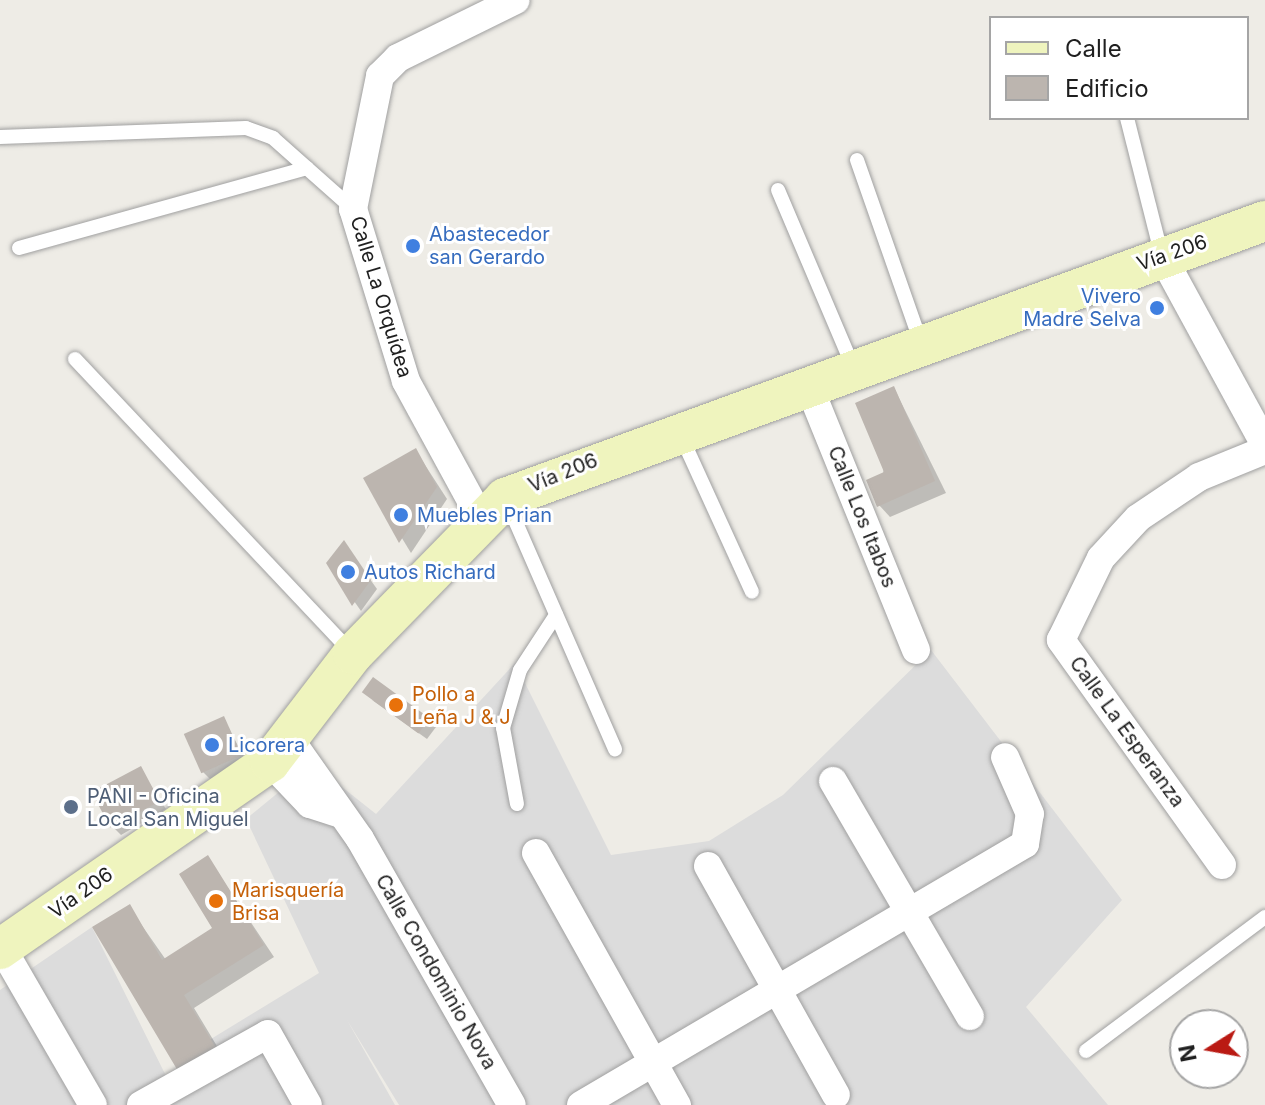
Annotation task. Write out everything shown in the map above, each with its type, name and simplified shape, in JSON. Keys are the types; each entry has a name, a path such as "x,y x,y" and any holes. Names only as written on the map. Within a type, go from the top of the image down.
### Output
{"main road":[{"name":"Vía 206","path":"1,948 279,750 353,654 492,508 679,430 1265,221"}],"street":[{"name":"Calle La Orquídea","path":"492,508 406,381 353,209 380,76 398,58 516,0"},
{"name":"Calle La Esperanza","path":"1162,256 1265,447 1199,477 1138,518 1101,558 1061,640 1222,865"},
{"name":"Calle Los Itabos","path":"808,384 916,650"},
{"name":"Calle Condominio Nova","path":"279,750 310,804 337,813 360,839 512,1105"},
{"path":"581,1105 1025,844 1030,814 1005,757"},
{"path":"833,781 970,1016"},
{"path":"536,853 677,1105"},
{"path":"708,866 836,1095"},
{"path":"1,948 93,1105"},
{"path":"141,1105 268,1034 308,1105"}],"lane":[{"path":"1128,120 1162,256"},
{"path":"0,137 246,128 273,138 353,209"},
{"path":"857,160 921,343"},
{"path":"19,248 307,168"},
{"path":"778,190 853,368"},
{"path":"75,359 353,654"},
{"path":"679,430 752,592"},
{"path":"492,508 556,615 615,749"},
{"path":"517,804 503,728 520,670 556,615"},
{"path":"1086,1051 1265,917"}],"shaded area":[{"path":"931,650 1122,900 1026,1007 1108,1105 399,1105 347,1020 395,1105 0,1105 0,990 92,927 170,1084 206,1042 319,973 246,819 313,764 376,814 515,663 611,855 709,841 783,795"}],"building":[{"path":"894,386 935,481 877,507 866,480 884,472 855,403"},
{"name":"Muebles Prian","path":"416,448 437,487 399,543 363,478"},
{"name":"Autos Richard","path":"344,540 371,580 352,606 326,563"},
{"name":"Pollo a Leña J & J","path":"373,677 430,718 418,734 362,692"},
{"name":"Licorera","path":"224,716 241,755 201,773 184,734"},
{"path":"141,766 160,801 110,828 92,792"},
{"path":"208,855 264,945 184,995 219,1053 181,1076 92,927 130,904 162,960 212,928 179,874"}],"place":[{"name":"Abastecedor san Gerardo","path":"413,246"},
{"name":"Vivero Madre Selva","path":"1157,308"},
{"name":"Muebles Prian","path":"401,515"},
{"name":"Autos Richard","path":"348,572"},
{"name":"Pollo a Leña J & J","path":"396,705"},
{"name":"Licorera","path":"212,745"},
{"name":"PANI - Oficina Local San Miguel","path":"71,807"},
{"name":"Marisquería Brisa","path":"216,901"}]}
